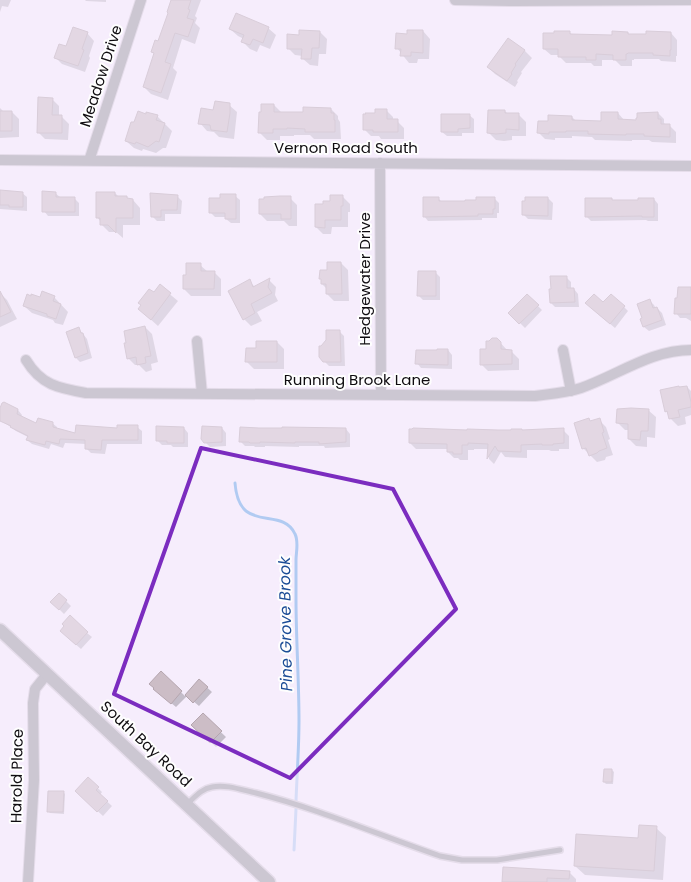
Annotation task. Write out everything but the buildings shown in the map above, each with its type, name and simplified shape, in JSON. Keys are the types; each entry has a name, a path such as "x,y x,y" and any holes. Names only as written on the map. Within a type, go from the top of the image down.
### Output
{"street":[{"name":"Meadow Drive","path":"90,161 141,0"},
{"path":"455,0 691,0"},
{"name":"Vernon Road South","path":"0,160 691,166"},
{"name":"Hedgewater Drive","path":"380,163 381,395"},
{"path":"197,341 202,394"},
{"path":"562,350 571,391"},
{"name":"Running Brook Lane","path":"26,360 42,380 62,388 86,393 535,396 571,391 659,355 680,350 691,350"},
{"name":"South Bay Road","path":"0,630 269,882"},
{"name":"Harold Place","path":"28,882 34,780 33,703 35,689 47,674"}],"lane":[{"path":"186,804 202,790 222,786 291,802 440,856 462,860 497,860 560,850"}],"highlighted area":[{"path":"201,448 393,489 456,609 290,778 114,694"}],"waterway":[{"name":"Pine Grove Brook","path":"235,483 238,499 244,509 252,515 281,521 289,526 297,540 296,614 299,721 296,801"},
{"name":"Pine Grove Brook","path":"294,850 296,809"}]}
